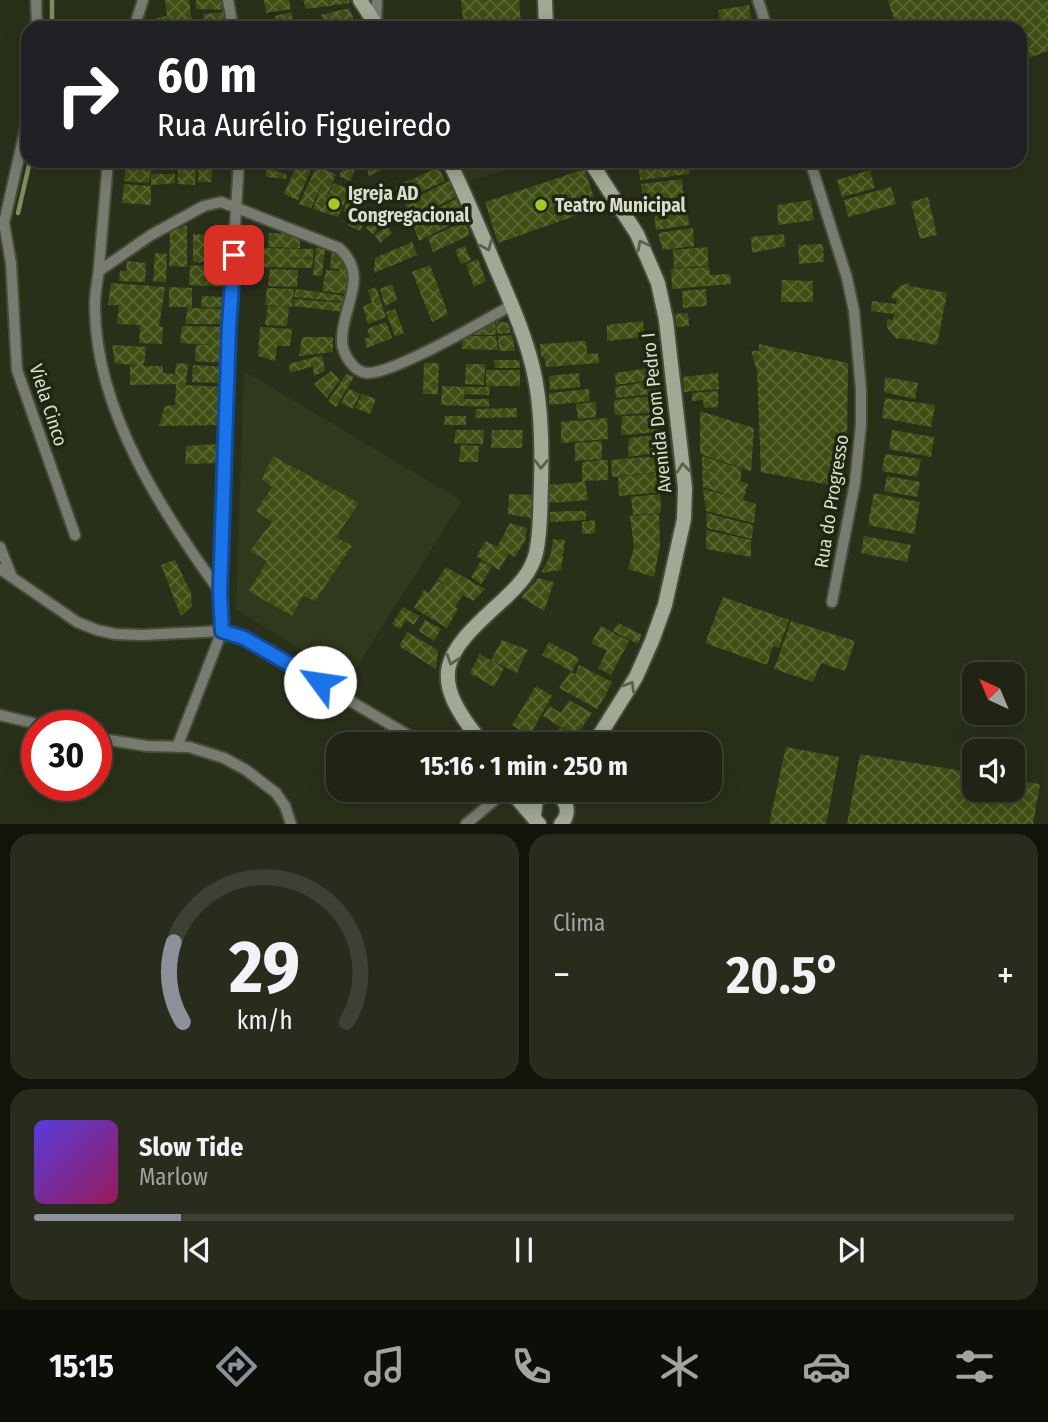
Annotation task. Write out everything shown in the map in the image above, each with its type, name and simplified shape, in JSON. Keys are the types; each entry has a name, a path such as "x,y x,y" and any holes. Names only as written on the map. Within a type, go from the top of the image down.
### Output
{"main road":[{"path":"360,0 374,21"},
{"path":"545,0 546,21"},
{"path":"452,168 512,305 529,355 542,440 540,516 536,552 530,570 518,587 466,633 450,664 447,679 449,694 457,711 474,732"},
{"name":"Avenida Dom Pedro I","path":"595,168 637,234 658,283 666,320 685,488 684,519 661,617 636,677 602,732"},
{"path":"521,802 536,819"},
{"path":"561,824 567,816 566,802"}],"street":[{"path":"36,0 37,21"},
{"path":"136,21 143,0"},
{"path":"228,0 232,21"},
{"path":"377,0 377,21"},
{"path":"758,0 765,21"},
{"name":"Viela Cinco","path":"21,148 4,223 11,263 17,370 75,535"},
{"path":"107,168 94,307 97,341 109,392 132,448 159,499 188,549 220,592"},
{"path":"177,747 222,631 220,592 229,326 239,168"},
{"name":"Rua do Progresso","path":"812,168 847,278 854,311 861,390 861,424 855,483 832,601"},
{"path":"99,271 150,235 204,206 221,202 237,208 340,247 351,260 355,267 355,276 342,345 346,357 361,371 370,373 393,367 512,305"},
{"path":"0,547 12,578"},
{"path":"0,569 77,622 97,631 142,635 222,631 244,638 404,732"},
{"path":"0,715 21,720"},
{"path":"112,741 205,751 224,758 246,770 276,793 285,806 291,824"},
{"path":"466,824 494,802"}],"shaded area":[{"path":"462,168 512,168 467,182"},
{"path":"244,371 462,501 348,680 236,609"}],"building":[{"path":"165,0 189,0 192,21 157,21 157,18 167,16"},
{"path":"196,0 226,0 229,10 196,9"},
{"path":"264,0 289,0 291,9 266,13"},
{"path":"303,0 349,0 350,3 306,9"},
{"path":"461,0 519,0 521,21 463,21"},
{"path":"888,0 1048,0 1048,51 1027,58 1027,21 895,21"},
{"path":"749,5 752,21 720,21 718,10"},
{"path":"349,8 354,21 323,21 321,15"},
{"path":"227,12 228,21 204,21 203,14"},
{"path":"291,12 293,21 276,21 275,16"},
{"path":"125,168 152,168 149,183 124,181"},
{"path":"178,168 196,168 195,185 177,184"},
{"path":"198,168 212,168 211,182 198,182"},
{"path":"265,168 274,168 275,171 286,174 287,179 266,177"},
{"path":"295,168 311,169 298,200 284,194"},
{"path":"316,168 330,168 328,171 336,174 324,203 334,183 350,190 338,217 313,209 324,180 311,208 299,204"},
{"path":"343,168 356,168 350,181 339,176"},
{"path":"367,168 386,168 369,176"},
{"path":"437,168 439,168 445,181 401,201 395,187"},
{"path":"639,168 689,168 689,174 640,180"},
{"name":"Teatro Municipal","path":"585,169 597,208 498,243 485,202"},
{"path":"870,170 875,188 842,197 837,180"},
{"path":"151,174 175,174 175,183 151,185"},
{"path":"682,179 684,203 644,208 641,184"},
{"path":"449,181 456,197 411,218 405,203"},
{"path":"124,184 151,186 151,205 122,203"},
{"path":"891,187 896,204 848,217 844,200"},
{"path":"351,193 358,197 351,214 343,211"},
{"path":"928,197 937,235 920,239 911,202"},
{"path":"456,199 464,218 419,241 412,221"},
{"path":"811,200 814,220 778,225 777,205"},
{"path":"687,207 689,225 656,230 654,212"},
{"path":"354,214 365,220 360,231 348,225"},
{"path":"377,215 384,222 373,234 366,228"},
{"path":"465,221 470,235 433,252 428,238"},
{"path":"187,225 187,267 169,266 170,232"},
{"path":"387,226 392,233 380,243 375,235"},
{"path":"693,228 694,246 663,250 658,233"},
{"path":"269,233 300,234 300,248 268,247"},
{"path":"193,234 224,236 224,264 193,262"},
{"path":"784,234 785,246 752,253 751,237"},
{"path":"412,242 417,255 374,273 375,258"},
{"path":"823,244 824,262 799,264 798,245"},
{"path":"465,246 471,260 461,264 455,250"},
{"path":"708,247 708,266 674,268 673,250"},
{"path":"261,248 314,249 313,258 278,257 313,259 312,268 260,267"},
{"path":"316,248 325,249 322,276 313,275"},
{"path":"332,249 348,258 346,294 322,291 326,270 340,269 330,268"},
{"path":"155,253 167,254 166,282 153,281"},
{"path":"478,259 486,281 474,287 466,264"},
{"path":"127,261 146,263 145,282 119,281 120,271 126,271"},
{"path":"190,265 226,267 227,287 189,285"},
{"path":"430,265 448,314 432,322 412,272"},
{"path":"709,267 710,275 730,274 731,284 672,289 671,269"},
{"path":"270,269 298,270 297,287 268,286"},
{"path":"782,280 813,281 813,302 781,302"},
{"path":"111,283 165,287 159,327 163,327 162,344 139,343 140,325 117,324 119,305 108,305"},
{"path":"909,283 910,286 947,293 937,345 897,339 886,323 888,319 893,320 894,314 871,311 872,301 896,304 897,300 891,297 892,294 900,286"},
{"path":"392,284 397,300 385,306 380,289"},
{"path":"169,287 192,288 192,308 222,309 221,324 185,324 188,307 169,307"},
{"path":"376,287 386,317 368,324 363,307 372,302 368,290"},
{"path":"267,288 294,289 292,307 265,305"},
{"path":"296,289 346,296 345,302 294,297"},
{"path":"706,289 707,306 683,308 682,291"},
{"path":"202,296 226,297 225,308 201,307"},
{"path":"294,299 345,303 344,312 293,306"},
{"path":"268,306 289,307 287,326 265,325"},
{"path":"395,309 404,333 395,337 386,312"},
{"path":"688,313 689,326 677,327 675,314"},
{"path":"495,321 496,335 473,335 492,323 493,327"},
{"path":"496,321 508,323 511,333 497,334"},
{"path":"643,321 645,337 607,341 607,325"},
{"path":"386,322 392,338 367,348 364,339 370,337 367,329"},
{"path":"182,326 226,327 223,363 195,361 196,345 212,345 180,343"},
{"path":"260,327 292,329 290,346 277,346 275,361 258,356"},
{"path":"512,335 515,351 499,351 498,336"},
{"path":"462,336 496,336 498,350 462,349"},
{"path":"302,337 333,337 333,352 299,356"},
{"path":"586,341 587,354 598,353 599,363 546,367 544,357 541,357 540,344"},
{"path":"759,344 848,363 847,444 840,487 761,472 757,371 751,351 759,351"},
{"path":"112,345 146,347 144,366 163,366 163,373 175,374 176,363 188,364 186,385 223,387 220,404 221,425 159,426 165,406 175,405 176,384 130,385 130,366 141,366 115,363"},
{"path":"322,355 325,371 314,376 313,366 290,373 289,364"},
{"path":"494,360 519,360 520,368 495,368"},
{"path":"424,363 439,363 438,394 423,394"},
{"path":"466,364 485,364 484,385 465,384"},
{"path":"193,365 225,367 224,383 192,382"},
{"path":"657,367 658,379 616,385 615,373"},
{"path":"486,370 520,370 520,386 490,386 489,395 465,394 466,387 486,387"},
{"path":"331,371 340,380 327,398 314,384"},
{"path":"579,373 580,387 550,390 549,376"},
{"path":"718,373 719,389 684,392 683,377"},
{"path":"346,374 354,377 336,407 328,402"},
{"path":"885,377 918,383 915,399 884,392"},
{"path":"659,380 660,393 616,398 615,387"},
{"path":"442,386 465,387 464,399 489,399 489,407 441,405"},
{"path":"349,389 360,394 353,409 341,403"},
{"path":"589,389 590,401 549,405 549,393"},
{"path":"718,391 718,407 704,408 703,400 692,401 692,393"},
{"path":"362,394 376,399 370,414 355,408"},
{"path":"661,395 663,412 615,415 614,400"},
{"path":"885,398 935,405 931,427 882,418"},
{"path":"596,402 596,417 578,419 576,404"},
{"path":"517,408 517,417 475,418 476,409"},
{"path":"700,411 754,428 751,471 700,454"},
{"path":"660,415 660,432 621,435 622,416"},
{"path":"445,416 466,416 466,425 444,425"},
{"path":"607,418 608,439 561,443 561,422"},
{"path":"456,430 484,430 483,444 454,443"},
{"path":"492,430 523,430 522,448 491,448"},
{"path":"892,430 934,437 931,457 889,449"},
{"path":"657,435 657,453 628,457 629,438"},
{"path":"602,441 602,459 575,461 575,443"},
{"path":"221,444 221,463 185,464 186,446"},
{"path":"461,445 479,446 478,462 459,462"},
{"path":"885,454 921,459 917,477 882,471"},
{"path":"273,456 359,503 336,537 352,546 315,601 303,596 292,616 249,591 267,561 250,551 272,522 256,511 272,487 262,479"},
{"path":"658,456 658,472 612,477 611,460"},
{"path":"702,456 742,469 740,481 748,484 743,500 756,504 754,523 706,511 703,489 734,497 703,487 702,469 722,474 702,468"},
{"path":"608,460 608,480 585,481 588,500 549,503 549,485 582,482 582,462"},
{"path":"663,472 664,492 619,496 618,477"},
{"path":"887,476 920,482 917,497 884,491"},
{"path":"874,493 920,502 914,534 868,525"},
{"path":"509,494 532,495 531,518 508,514"},
{"path":"660,494 661,513 633,515 631,497"},
{"path":"586,511 586,520 550,522 550,512"},
{"path":"706,513 753,525 752,539 707,528"},
{"path":"659,514 660,545 654,577 628,569 634,547 630,516"},
{"path":"595,520 595,533 582,534 582,522"},
{"path":"510,523 527,528 525,541 515,557 509,553 499,570 476,556 486,541 497,547"},
{"path":"706,530 751,540 751,557 706,549"},
{"path":"864,536 911,545 907,562 861,553"},
{"path":"553,539 565,540 561,570 541,573 551,554"},
{"path":"175,560 191,593 192,606 181,616 161,565"},
{"path":"481,561 492,567 481,584 471,577"},
{"path":"446,567 485,589 473,601 463,595 447,628 414,608 424,590 429,593 437,580 455,591 438,579"},
{"path":"538,578 554,582 544,611 521,597"},
{"path":"723,597 789,620 779,648 773,646 767,665 705,643"},
{"path":"403,607 419,616 414,625 406,620 400,629 392,624"},
{"path":"425,620 441,629 434,641 419,631"},
{"path":"791,621 855,641 845,671 821,663 813,682 774,669"},
{"path":"618,623 642,635 638,644 613,631"},
{"path":"601,626 629,641 611,675 598,668 607,651 591,643"},
{"path":"407,632 438,650 436,669 399,646"},
{"path":"502,640 528,650 522,661 508,656 522,662 517,673 491,660"},
{"path":"549,642 579,658 572,672 542,655"},
{"path":"480,654 504,668 494,687 470,673"},
{"path":"579,665 612,682 607,692 599,689 607,693 597,709 559,688 570,672 576,674"},
{"path":"536,686 552,696 531,732 523,732 512,725"},
{"path":"569,700 592,713 579,732 569,732 543,716 549,706 561,713"},
{"path":"786,747 839,757 826,824 769,824"},
{"path":"860,754 962,771 962,802 1025,802 1025,782 1040,784 1033,824 847,824"}],"waterway":[{"path":"52,0 52,21"},
{"path":"18,213 28,168"}],"place":[{"name":"Igreja AD Congregacional","path":"334,204"},
{"name":"Teatro Municipal","path":"541,205"}],"route":[{"path":"234,255 220,592 222,631 244,638 320,682"}]}
